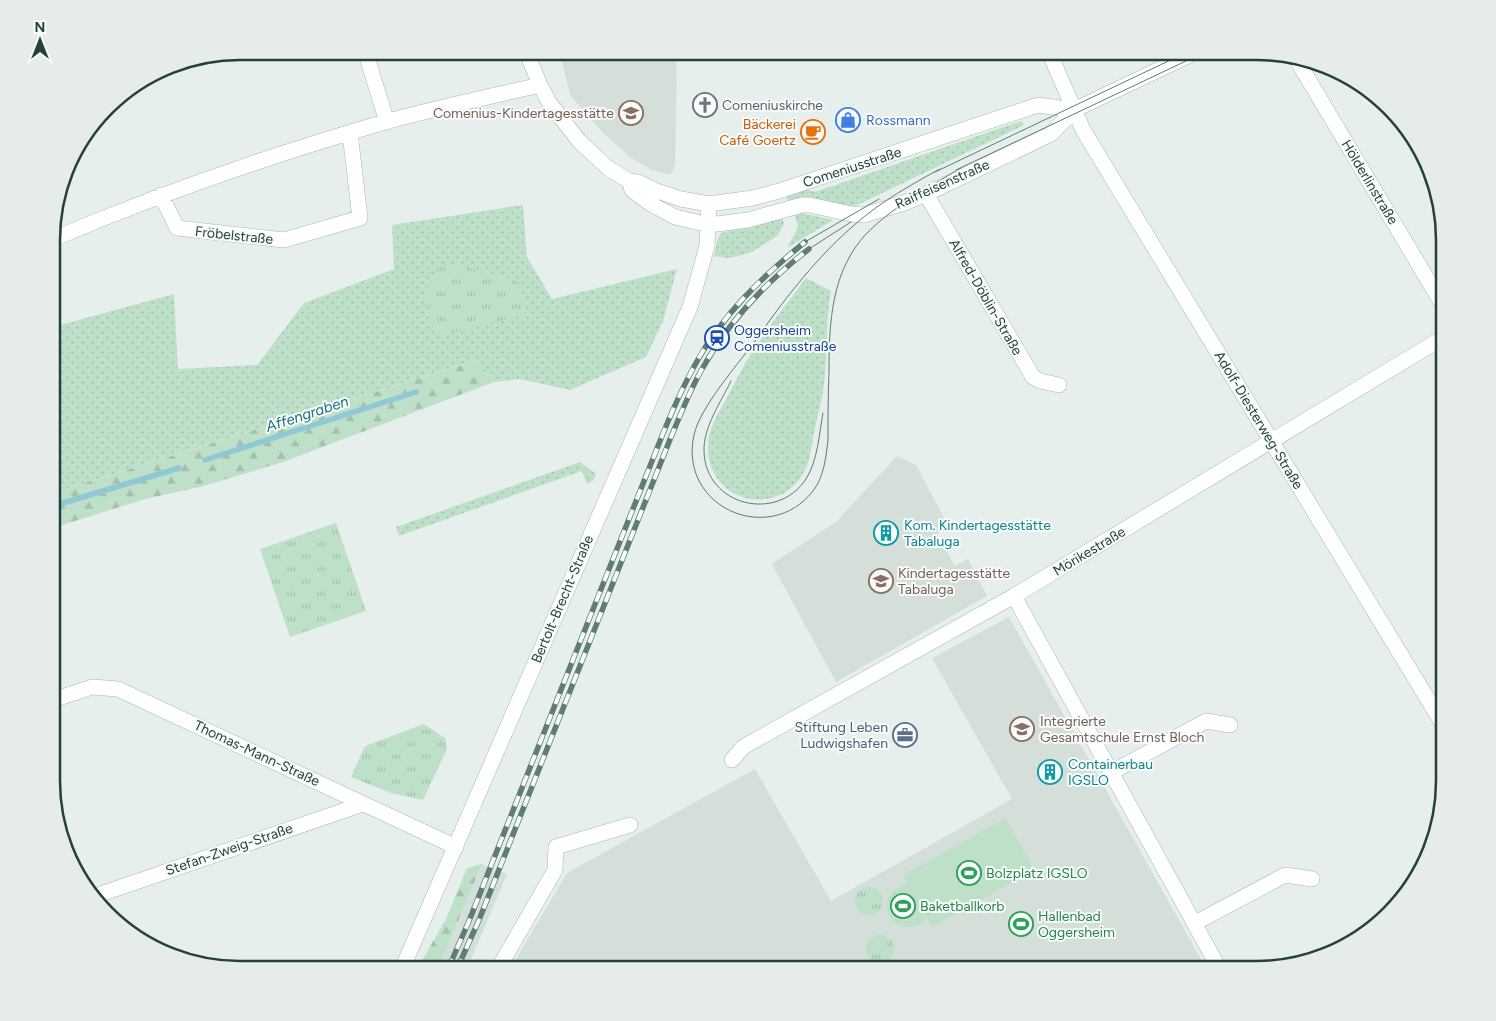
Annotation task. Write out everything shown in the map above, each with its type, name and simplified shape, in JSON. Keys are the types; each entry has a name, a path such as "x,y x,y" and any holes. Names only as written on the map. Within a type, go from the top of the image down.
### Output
{"street":[{"path":"368,60 387,122"},
{"name":"Comeniusstraße","path":"530,60 549,102 579,142 608,168 629,181 638,182 657,191 681,199 709,204 753,198 779,191 1038,105 1074,110"},
{"name":"Adolf-Diesterweg-Straße","path":"1052,60 1083,130 1436,712"},
{"name":"Raiffeisenstraße","path":"709,225 748,220 802,205 864,215 904,203 1051,134 1074,110 1179,60"},
{"name":"Hölderlinstraße","path":"1300,65 1436,294"},
{"path":"60,236 161,195 254,162 387,122 540,84"},
{"name":"Fröbelstraße","path":"161,195 177,228 196,231 284,240 360,218 350,133"},
{"name":"Comeniusstraße","path":"629,181 632,190 651,204 675,217 709,225"},
{"name":"Alfred-Döblin-Straße","path":"926,194 1033,377 1040,381 1059,384"},
{"name":"Bertolt-Brecht-Straße","path":"406,961 690,307 707,246 709,204"},
{"name":"Mörikestraße","path":"732,760 743,747 1014,596 1436,342"},
{"path":"1014,596 1215,961"},
{"name":"Thomas-Mann-Straße","path":"60,698 92,687 118,689 456,846"},
{"path":"1112,772 1206,721 1230,725"},
{"name":"Stefan-Zweig-Straße","path":"100,894 363,804"},
{"path":"503,961 555,870 556,847 630,825"},
{"path":"1195,923 1285,874 1312,879"}],"shaded area":[{"name":"Comenius-Kindertagesstätte","path":"562,60 677,60 675,166 670,175 652,170 631,158 600,130 570,95"},
{"name":"Kindertagesstätte Tabaluga","path":"897,456 916,465 949,527 937,534 955,566 968,559 987,596 836,682 772,564 836,522"},
{"name":"Integrierte Gesamtschule Ernst Bloch","path":"1009,617 1202,961 515,961 567,873 755,769 831,901 1012,799 932,658"},
{"path":"482,864 507,874 470,961 441,961"}],"green space":[{"path":"1021,121 1024,125 853,207 844,207 800,198 788,201 787,197 805,189 815,192"},
{"path":"523,205 527,257 552,299 677,269 663,321 646,357 570,390 520,379 494,382 477,360 60,491 60,325 174,294 178,369 257,365 304,303 394,269 392,225"},
{"path":"802,213 833,220 789,247 798,227 795,215"},
{"path":"782,218 784,224 777,236 752,252 727,258 714,256 721,233"},
{"path":"438,264 469,268 519,282 527,314 435,337 424,296"},
{"path":"806,278 831,291 824,385 809,460 798,481 784,493 768,499 750,499 734,493 721,483 711,467 708,440 717,415 749,358"},
{"path":"478,360 494,382 283,462 200,487 145,499 60,526 60,491"},
{"path":"580,462 596,474 593,481 587,484 582,471 399,536 396,527"},
{"path":"336,523 366,611 290,637 260,549"},
{"path":"424,724 445,738 447,749 423,800 391,793 351,777 365,746"},
{"name":"Bolzplatz IGSLO","path":"1006,818 1034,870 932,927 927,919 915,926 905,927 896,923 890,916 887,907 888,898 895,890 907,884 903,875"},
{"path":"482,864 441,961 422,961 446,919 467,868"},
{"path":"869,887 879,891 883,901 879,911 869,915 859,911 855,901 859,891"},
{"path":"875,936 885,936 893,944 893,954 887,961 873,961 867,954 867,944"}],"waterway":[{"name":"Affengraben","path":"205,460 416,392"},
{"name":"Affengraben","path":"60,504 179,468"}],"tram line":[{"path":"935,172 1171,60"},
{"path":"956,170 1188,60"},
{"path":"754,342 720,387 704,412 694,435 693,460 700,482 713,499 731,511 752,517 774,516 795,508 813,491 822,473 828,440 829,354 834,298 846,264 855,248 877,223 912,198 961,168"},
{"path":"751,347 795,287 846,233 884,202 940,169"},
{"path":"805,242 879,199"},
{"path":"809,249 851,222"},
{"path":"731,381 709,424 704,443 704,452 708,470 717,485 730,496 745,502 762,504 778,501 793,493 806,479 816,455 823,413"}],"railway":[{"path":"452,961 685,383 718,328 731,312 744,297 805,242"},
{"path":"461,961 479,920 684,405 702,369 736,319 763,289 809,249"}],"place":[{"name":"Comeniuskirche","path":"705,105"},
{"name":"Comenius-Kindertagesstätte","path":"631,113"},
{"name":"Rossmann","path":"848,120"},
{"name":"Bäckerei Café Goertz","path":"813,132"},
{"name":"Oggersheim Comeniusstraße","path":"717,338"},
{"name":"Kom. Kindertagesstätte Tabaluga","path":"886,533"},
{"name":"Kindertagesstätte Tabaluga","path":"881,581"},
{"name":"Integrierte Gesamtschule Ernst Bloch","path":"1022,729"},
{"name":"Stiftung Leben Ludwigshafen","path":"905,735"},
{"name":"Containerbau IGSLO","path":"1050,772"},
{"name":"Bolzplatz IGSLO","path":"969,873"},
{"name":"Baketballkorb","path":"903,906"},
{"name":"Hallenbad Oggersheim","path":"1021,924"}]}
